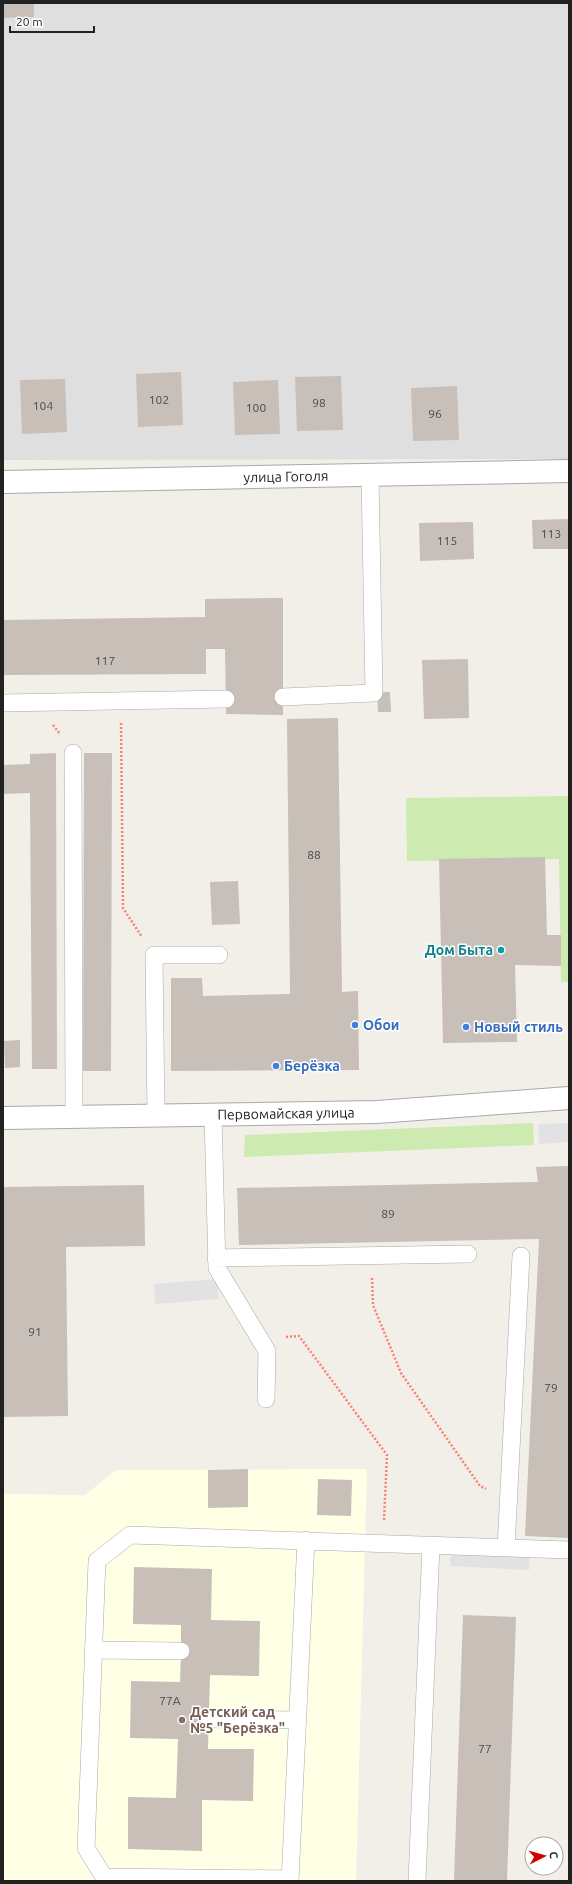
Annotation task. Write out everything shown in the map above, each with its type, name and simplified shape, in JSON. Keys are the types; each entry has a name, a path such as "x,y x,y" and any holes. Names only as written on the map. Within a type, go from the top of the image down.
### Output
{"street":[{"name":"улица Гоголя","path":"3,482 569,471"},
{"name":"Первомайская улица","path":"3,1118 377,1112 569,1098"}],"lane":[{"path":"283,697 374,693 370,475"},
{"path":"3,703 226,699"},
{"path":"73,753 74,1117"},
{"path":"156,1116 154,955 218,955"},
{"path":"213,1115 217,1268 267,1352 266,1399"},
{"path":"216,1258 468,1254"},
{"path":"506,1548 521,1256"},
{"path":"306,1540 290,1880 104,1877 86,1848 97,1561 130,1534 306,1540 569,1550"},
{"path":"417,1881 431,1545"},
{"path":"93,1650 181,1651"},
{"path":"209,1719 297,1720"}],"path":[{"path":"121,701 123,908 154,955"},
{"path":"37,703 73,753"},
{"path":"372,1256 373,1304 401,1373 480,1486 509,1499"},
{"path":"259,1337 299,1336 387,1455 382,1543"}],"shaded area":[{"path":"3,3 569,3 569,459 3,460"},
{"path":"569,1123 569,1142 539,1144 538,1124"},
{"path":"217,1279 219,1299 155,1304 154,1284"},
{"name":"Детский сад №5 \"Берёзка\"","path":"367,1469 356,1881 3,1881 4,1494 85,1495 116,1470"},
{"path":"451,1545 530,1549 529,1570 450,1566"}],"green space":[{"path":"569,796 569,982 561,982 559,859 407,861 406,798"},
{"path":"533,1123 534,1145 244,1157 245,1135"}],"building":[{"path":"3,3 34,3 34,17 3,18"},
{"path":"181,372 183,425 138,427 136,374"},
{"path":"341,376 343,430 297,431 295,377"},
{"path":"65,379 67,432 22,434 20,380"},
{"path":"278,380 280,434 235,435 233,382"},
{"path":"457,386 459,440 413,441 411,388"},
{"path":"569,519 569,549 533,549 532,520"},
{"path":"473,522 474,559 420,561 419,523"},
{"path":"283,598 283,715 226,714 225,649 206,649 206,674 3,675 3,620 205,617 205,599"},
{"path":"468,659 469,718 424,719 422,660"},
{"path":"377,692 390,692 391,712 378,712"},
{"path":"338,718 342,992 358,991 359,1070 171,1071 171,978 202,978 203,996 290,994 287,719"},
{"path":"56,753 57,1069 32,1069 30,793 3,794 3,765 30,764 30,754"},
{"path":"84,753 112,753 111,1071 83,1071"},
{"name":"Дом Быта","path":"545,857 547,935 561,935 561,966 515,965 517,1042 443,1043 439,859"},
{"path":"238,881 240,924 212,925 210,882"},
{"path":"20,1040 20,1067 5,1068 4,1041"},
{"path":"569,1166 569,1538 525,1536 539,1239 239,1245 237,1188 538,1182 536,1167"},
{"path":"144,1185 145,1246 66,1247 68,1416 3,1417 3,1187"},
{"path":"248,1469 248,1507 208,1508 208,1470"},
{"path":"318,1479 352,1480 351,1516 317,1515"},
{"path":"134,1567 212,1569 211,1620 260,1621 259,1676 210,1675 208,1749 254,1749 253,1801 202,1800 202,1851 128,1849 128,1797 176,1798 178,1739 130,1738 131,1681 180,1682 181,1651 181,1625 133,1624"},
{"path":"463,1615 516,1617 507,1881 454,1881"}],"place":[{"name":"Дом Быта","path":"501,950"},
{"name":"Обои","path":"355,1025"},
{"name":"Новый стиль","path":"466,1027"},
{"name":"Берёзка","path":"276,1066"},
{"name":"Детский сад №5 \"Берёзка\"","path":"182,1720"}]}
